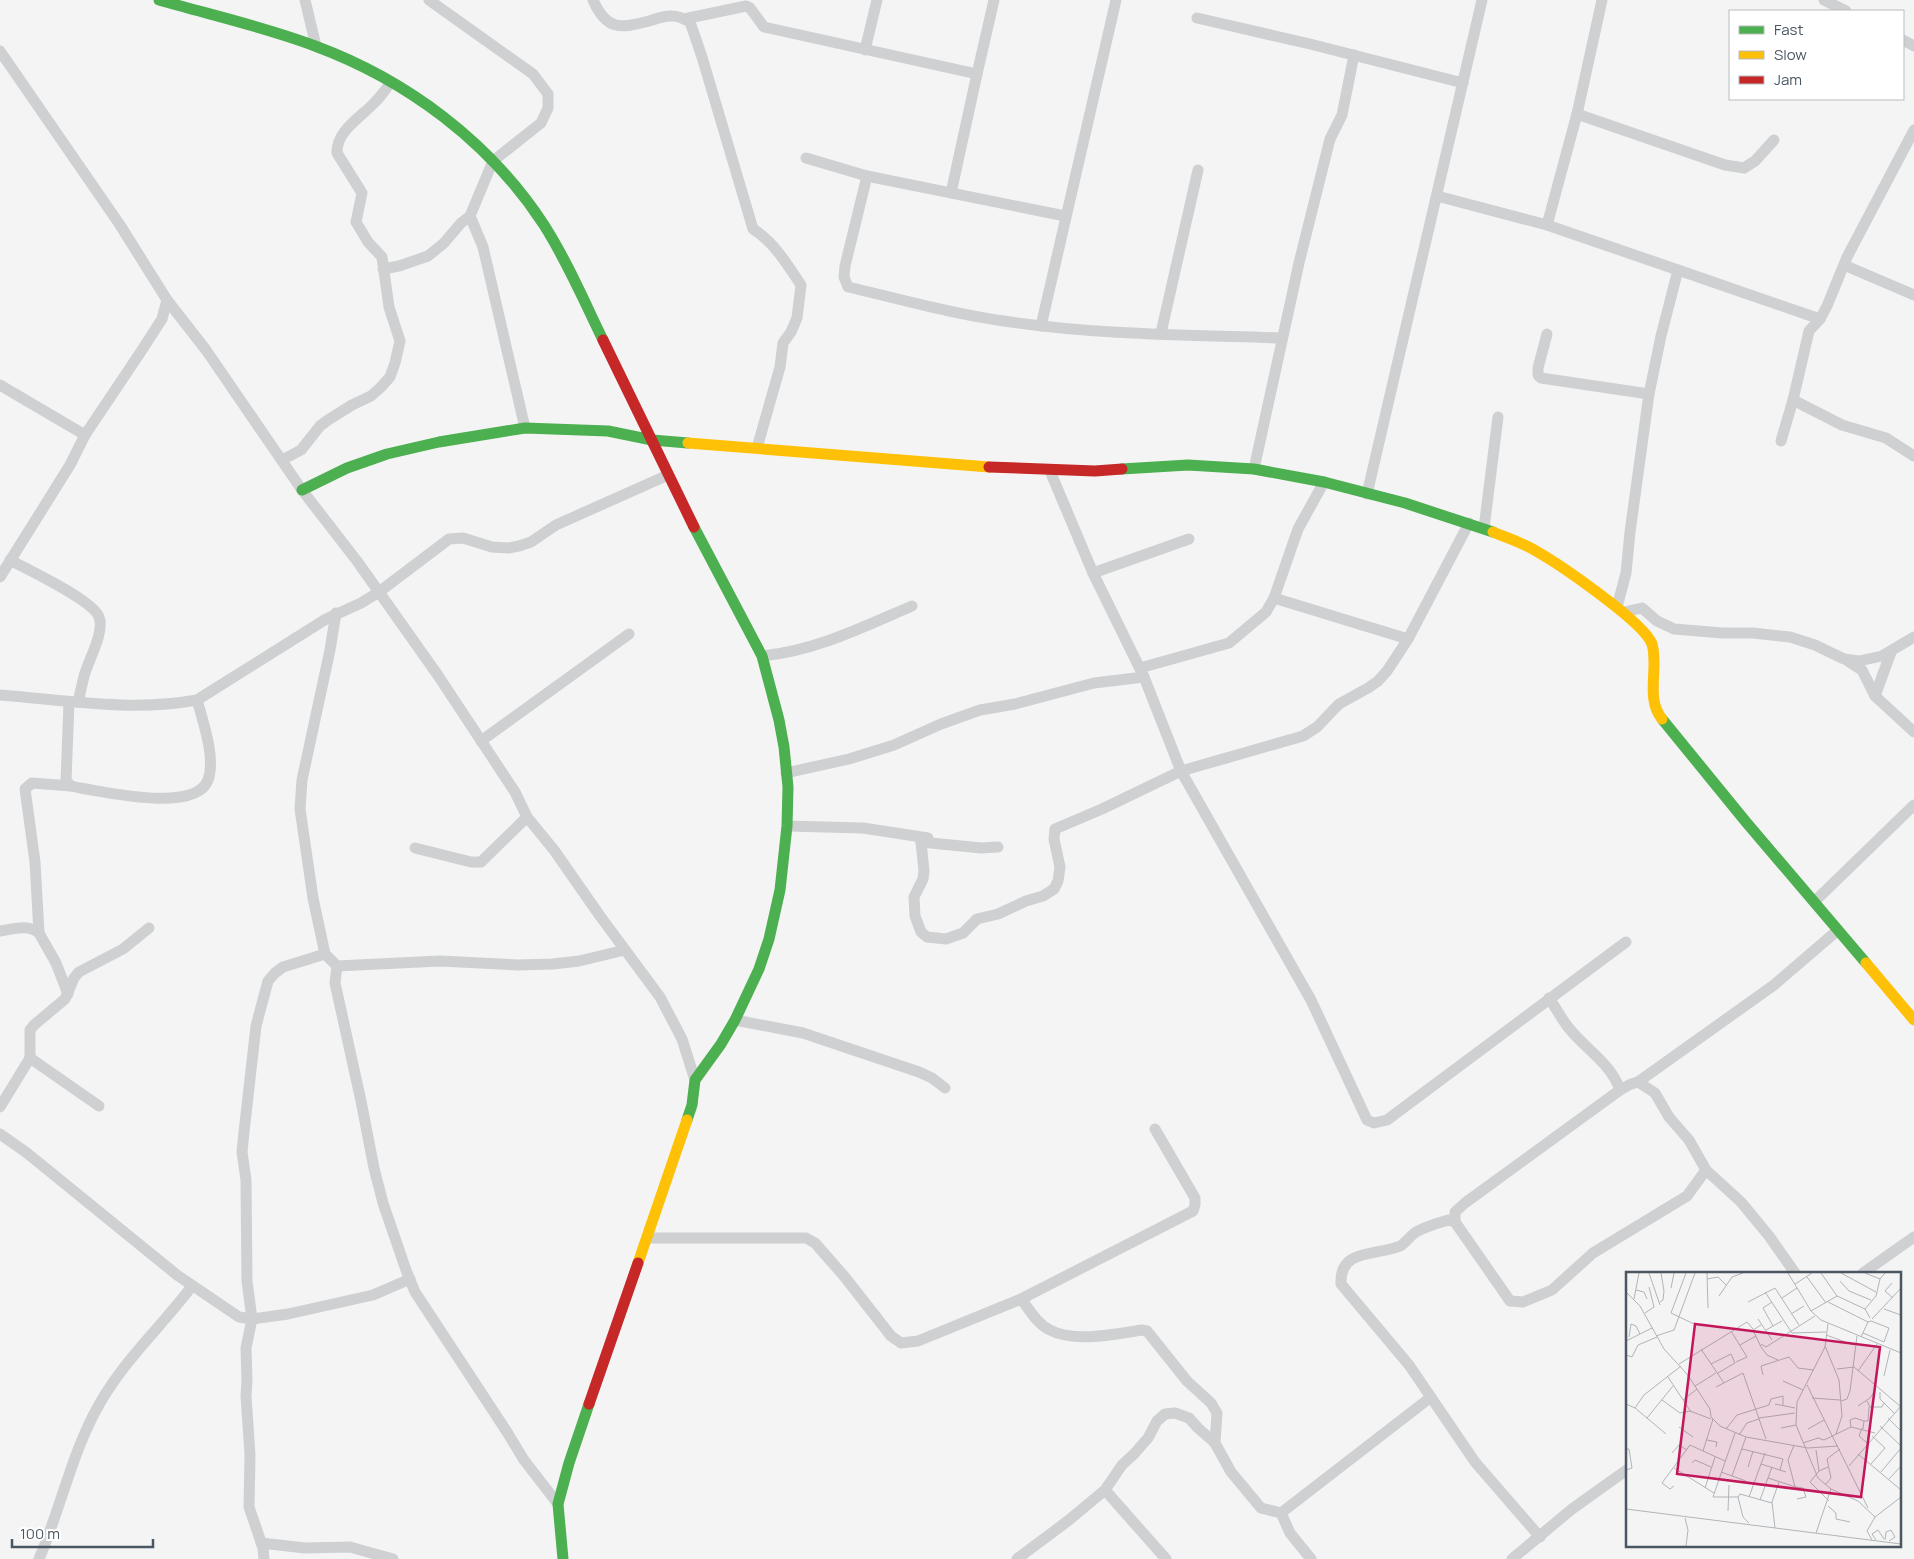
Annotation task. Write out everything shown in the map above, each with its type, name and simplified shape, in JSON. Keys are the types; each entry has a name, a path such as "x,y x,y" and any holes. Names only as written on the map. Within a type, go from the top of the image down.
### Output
{"street":[{"path":"159,0 316,46 365,68 433,108 494,161 534,210 556,244 668,475 762,656 779,720 786,772 787,826 780,890 770,939 759,969 735,1020 721,1044 695,1080"},
{"path":"305,0 316,46"},
{"path":"384,269 400,266 428,256 444,243 461,223 470,216 494,161 541,123 548,108 548,94 533,74 430,0"},
{"path":"593,0 601,17 619,26 664,16 673,16 690,22 753,229 761,234 781,255 801,285 797,318 791,332 783,343 780,367 757,448"},
{"path":"865,50 877,0"},
{"path":"951,193 994,0"},
{"path":"1041,326 1116,0"},
{"path":"1367,494 1482,0"},
{"path":"1547,225 1577,114 1602,0"},
{"path":"1824,0 1844,10"},
{"path":"684,19 746,6 750,8 764,27 977,74"},
{"path":"1197,18 1463,83"},
{"path":"0,50 120,225 167,300 206,350 302,490 379,592 437,674 515,792 528,817 660,997 682,1039 695,1080 692,1105 569,1463 558,1504 563,1559"},
{"path":"1254,469 1282,338 1330,139 1342,115 1354,55"},
{"path":"282,460 301,450 320,426 352,405 371,396 390,377 395,363 400,341 389,307 382,258 368,242 356,222 362,193 339,158 337,147 340,138 353,122 376,102 391,82"},
{"path":"1577,114 1725,165 1744,168 1755,161 1774,140"},
{"path":"1781,441 1793,400 1809,331 1820,319 1827,306 1844,265 1914,130"},
{"path":"806,158 867,176 1065,216"},
{"path":"1161,333 1198,170"},
{"path":"867,176 845,266 844,277 848,287 965,315 1041,326 1282,338"},
{"path":"1436,196 1547,225 1820,319"},
{"path":"470,216 483,247 524,428"},
{"path":"1844,265 1914,295"},
{"path":"1621,610 1649,394 1661,336 1678,270"},
{"path":"0,578 70,465 85,435 162,318 167,300"},
{"path":"1547,334 1538,368 1538,375 1541,378 1649,394"},
{"path":"0,384 85,435"},
{"path":"1793,400 1842,425 1886,438 1914,456"},
{"path":"1484,528 1498,417"},
{"path":"302,490 347,468 387,454 439,442 524,428 608,431 652,440 905,462 1095,471 1188,464 1254,469 1324,482 1404,503 1469,523 1535,550 1621,610 1651,642 1654,655 1653,690 1656,712 1914,1020"},
{"path":"1050,470 1093,573 1142,672 1181,771 1311,1000 1368,1120 1374,1123 1381,1123 1387,1120 1626,942"},
{"path":"0,695 142,706 175,704 197,700 336,613 361,603 379,592 449,539 462,538 492,547 508,548 519,546 536,539 556,524 668,475"},
{"path":"786,772 849,759 894,745 941,724 980,710 1022,702 1142,672 1229,643 1266,612 1274,598 1298,529 1324,482"},
{"path":"921,842 924,871 923,879 914,897 915,916 922,932 927,937 946,939 956,936 963,933 976,919 998,914 1026,901 1043,896 1054,889 1058,881 1060,867 1054,839 1055,829 1102,810 1181,771 1303,736 1317,727 1339,704 1378,681 1387,671 1408,639 1469,523"},
{"path":"1093,573 1188,539"},
{"path":"10,560 79,597 94,608 100,618 98,635 74,702 65,774 66,781 71,786"},
{"path":"1274,598 1408,639"},
{"path":"762,656 784,654 819,644 850,633 912,606"},
{"path":"1621,610 1642,608 1666,626 1684,630 1752,633 1790,638 1815,645 1862,670 1875,696 1914,732"},
{"path":"336,613 330,650 302,780 300,809 313,898 325,954 337,966 440,961 518,965 579,961 625,950"},
{"path":"481,741 629,634"},
{"path":"1844,659 1871,660 1891,652 1914,637"},
{"path":"1875,696 1891,652"},
{"path":"39,933 34,862 25,789 32,783 71,786 159,799 196,793 205,786 209,778 210,766 207,740 197,700"},
{"path":"1814,902 1914,805"},
{"path":"415,848 471,862 481,862 528,817"},
{"path":"787,826 863,828 928,838 921,842"},
{"path":"921,842 981,848 998,847"},
{"path":"0,931 26,927 35,929 56,963 68,994"},
{"path":"0,1107 27,1066 30,1058 30,1030 39,1020 65,999 74,978 79,972 123,949 149,928"},
{"path":"1706,1170 1686,1196 1593,1253 1552,1290 1523,1302 1510,1301 1455,1222 1455,1212 1465,1203 1620,1090 1638,1082 1774,985 1838,930"},
{"path":"264,1559 261,1543 249,1507 250,1456 246,1396 246,1348 252,1319 247,1280 246,1180 242,1152 256,1026 268,981 275,973 292,963 325,954"},
{"path":"337,966 335,983 382,1203 415,1292 508,1432 524,1460 558,1504"},
{"path":"1549,998 1569,1028 1604,1063 1618,1082 1620,1090"},
{"path":"735,1020 803,1033 919,1072 932,1078 945,1088"},
{"path":"30,1058 100,1106"},
{"path":"1638,1082 1655,1093 1669,1117 1689,1140 1706,1170 1741,1202 1769,1236 1794,1272"},
{"path":"647,1238 806,1238 815,1243 844,1276 885,1330 901,1343 918,1341 1021,1298 1193,1211 1195,1198 1155,1129"},
{"path":"0,1134 27,1152 192,1286 239,1317 252,1319 288,1314 373,1295 410,1279"},
{"path":"1455,1222 1448,1220 1418,1230 1404,1244 1396,1248 1357,1257 1345,1264 1341,1275 1341,1284 1409,1365 1475,1462 1540,1537"},
{"path":"1864,1272 1914,1237"},
{"path":"38,1559 53,1526 83,1439 99,1404 114,1380 140,1346 176,1307 192,1286"},
{"path":"1021,1298 1043,1326 1059,1333 1098,1336 1142,1330 1147,1331 1187,1381 1211,1403 1217,1414 1215,1443"},
{"path":"1280,1513 1431,1398"},
{"path":"1017,1559 1105,1490 1122,1465 1148,1438 1157,1421 1165,1414 1175,1413 1189,1418 1215,1443 1231,1472 1251,1497 1261,1508 1280,1513 1290,1533 1311,1559"},
{"path":"1512,1559 1572,1509 1626,1470"},
{"path":"1105,1490 1166,1559"},
{"path":"261,1543 305,1548 350,1547 393,1559"}],"traffic: fast":[{"path":"159,0 257,27 315,46 349,60 382,77 444,117 498,167 544,225 568,267 603,340"},
{"path":"302,490 347,468 387,454 439,442 525,428 608,431 652,440 688,443"},
{"path":"1122,469 1188,465 1254,469 1324,482 1405,503 1493,532"},
{"path":"687,1120 692,1105 695,1080 721,1044 735,1020 759,969 769,939 780,890 787,826 788,787 779,720 762,656 694,527"},
{"path":"1662,719 1746,822 1866,963"},
{"path":"563,1559 558,1504 569,1463 589,1404"}],"traffic: slow":[{"path":"688,443 989,467"},
{"path":"1493,532 1531,548 1563,568 1618,608 1646,634 1652,644 1654,653 1654,702 1662,719"},
{"path":"1866,963 1914,1020"},
{"path":"638,1263 687,1120"}],"traffic: jam":[{"path":"603,340 694,527"},
{"path":"989,467 1095,471 1122,469"},
{"path":"589,1404 638,1263"}]}
